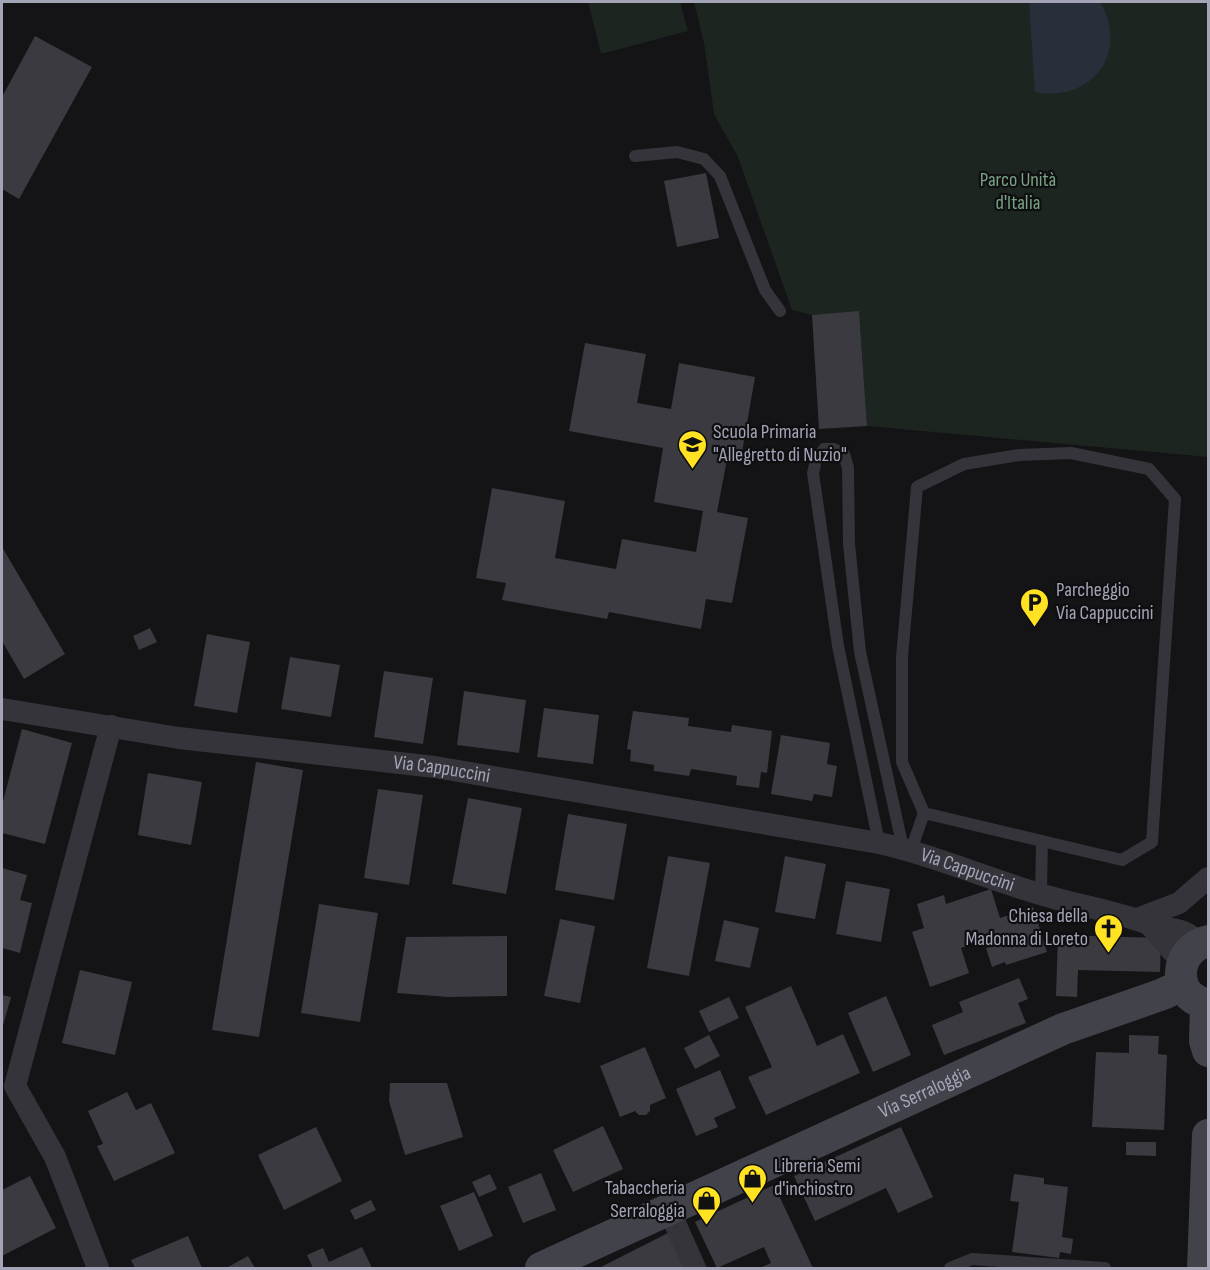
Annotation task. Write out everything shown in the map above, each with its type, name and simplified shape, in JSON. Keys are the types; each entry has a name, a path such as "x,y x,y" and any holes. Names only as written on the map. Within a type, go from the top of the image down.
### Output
{"main road":[{"path":"1198,972 1205,1041 1209,1051"},
{"name":"Via Serraloggia","path":"541,1269 1063,1029 1163,994 1198,972"},
{"path":"1203,1269 1209,1135"}],"street":[{"name":"Via Cappuccini","path":"2,709 179,738 435,766 907,849 1041,895 1179,929 1191,934 1198,972"},
{"path":"98,1269 55,1157 15,1086 111,726"},
{"path":"1143,921 1179,903 1209,878"},
{"path":"669,1210 695,1269"}],"lane":[{"path":"634,156 677,152 704,159 720,176 765,290 780,311"},
{"name":"Via Cappuccini","path":"879,843 838,646 813,473 816,460 824,449 844,454 848,468 849,544 860,652 907,849"},
{"path":"907,849 924,813 902,762 902,657 917,487 964,464 1018,455 1071,453 1149,469 1175,500 1152,842 1122,861 924,813"},
{"path":"1041,895 1042,841"},
{"path":"950,1269 972,1259 1105,1269"}],"green space":[{"path":"588,2 680,2 688,31 601,54"},
{"name":"Parco Unità d'Italia","path":"694,2 1208,2 1208,457 867,426 859,312 812,315 792,310 738,157 714,114 704,43"}],"shaded area":[{"path":"1029,2 1100,2 1108,21 1111,39 1108,55 1100,70 1089,82 1073,90 1055,93 1035,92"}],"building":[{"path":"35,36 92,67 19,199 2,189 2,97"},
{"path":"706,173 719,238 677,247 664,181"},
{"path":"859,311 867,426 819,429 812,315"},
{"name":"Scuola Primaria \"Allegretto di Nuzio\"","path":"585,343 646,354 637,403 671,409 679,363 755,377 742,452 729,449 717,512 748,518 732,603 706,599 701,629 609,612 607,619 502,600 506,583 476,578 492,488 565,501 555,558 616,569 622,539 696,552 703,511 654,502 663,448 569,431"},
{"path":"2,547 65,654 24,679 2,641"},
{"path":"150,628 157,642 139,650 133,636"},
{"path":"207,634 250,642 237,713 194,706"},
{"path":"290,657 340,665 331,717 281,709"},
{"path":"384,671 433,678 423,744 374,737"},
{"path":"464,691 526,700 519,753 457,745"},
{"path":"544,708 599,715 593,764 537,757"},
{"path":"633,711 689,718 688,726 731,732 732,725 772,731 767,773 761,772 759,788 736,785 737,776 691,769 689,776 654,771 654,765 630,761 631,750 627,749"},
{"path":"22,729 72,743 45,844 2,833 2,805"},
{"path":"781,735 830,743 827,764 837,766 832,797 814,794 812,801 771,794"},
{"path":"256,762 303,770 259,1037 212,1030"},
{"path":"148,773 202,782 191,845 138,835"},
{"path":"378,789 423,795 409,885 364,878"},
{"path":"468,798 522,808 506,894 452,884"},
{"path":"568,814 627,824 614,900 555,890"},
{"path":"668,856 710,863 689,976 647,968"},
{"path":"785,856 826,864 815,919 775,912"},
{"path":"2,868 27,875 20,900 32,903 20,953 2,948"},
{"path":"846,881 890,889 881,942 836,934"},
{"path":"991,889 1000,918 1033,907 1047,952 992,967 986,948 999,944 996,936 961,948 969,973 930,987 912,932 924,928 917,904 944,895 946,904"},
{"path":"319,904 378,913 360,1022 301,1013"},
{"path":"560,919 595,926 580,1003 544,996"},
{"path":"724,920 759,928 750,968 715,961"},
{"name":"Chiesa della Madonna di Loreto","path":"1058,935 1161,938 1160,972 1078,970 1077,997 1056,996"},
{"path":"507,936 507,996 448,997 397,993 406,937"},
{"path":"80,970 132,982 115,1055 62,1043"},
{"path":"1019,978 1028,999 1018,1003 1026,1023 944,1055 932,1025 963,1012 959,1002"},
{"path":"791,986 817,1046 843,1034 860,1073 766,1115 748,1077 772,1067 745,1007"},
{"path":"2,995 11,997 2,1029"},
{"path":"886,996 911,1055 873,1072 848,1013"},
{"path":"729,997 739,1018 709,1032 699,1011"},
{"path":"709,1035 720,1056 695,1069 684,1048"},
{"path":"1129,1035 1159,1036 1158,1054 1167,1055 1164,1130 1092,1127 1096,1052 1129,1053"},
{"path":"645,1047 666,1098 650,1105 650,1111 646,1115 639,1115 635,1111 620,1117 600,1066"},
{"path":"720,1070 736,1108 714,1118 718,1127 696,1136 676,1089"},
{"path":"390,1083 447,1083 463,1137 405,1155 389,1101"},
{"path":"127,1092 136,1110 151,1103 175,1153 114,1181 97,1146 103,1144 88,1111"},
{"path":"603,1126 623,1169 573,1192 553,1150"},
{"path":"316,1127 342,1181 284,1210 258,1155"},
{"path":"901,1127 933,1197 898,1213 886,1188 815,1221 794,1176"},
{"path":"1126,1142 1156,1142 1156,1156 1126,1155"},
{"path":"541,1173 556,1210 523,1223 508,1187"},
{"path":"490,1174 497,1189 479,1197 472,1182"},
{"path":"1014,1174 1044,1178 1044,1184 1068,1187 1062,1237 1073,1239 1071,1254 1060,1252 1059,1258 1012,1252 1019,1202 1010,1201"},
{"path":"30,1176 56,1228 2,1256 2,1190"},
{"path":"774,1185 813,1268 760,1268 771,1263 764,1247 717,1268 695,1222"},
{"path":"474,1192 493,1236 459,1251 440,1206"},
{"path":"371,1200 376,1210 355,1220 350,1210"},
{"path":"668,1233 687,1268 599,1268"},
{"path":"188,1236 202,1268 135,1268 131,1260"},
{"path":"362,1247 372,1268 313,1268 307,1255 323,1248 329,1262"},
{"path":"248,1256 255,1268 228,1267"}],"place":[{"name":"Scuola Primaria \"Allegretto di Nuzio\"","path":"692,470"},
{"name":"Parcheggio Via Cappuccini","path":"1035,628"},
{"name":"Chiesa della Madonna di Loreto","path":"1109,954"},
{"name":"Libreria Semi d'inchiostro","path":"753,1204"},
{"name":"Tabaccheria Serraloggia","path":"706,1226"}]}
